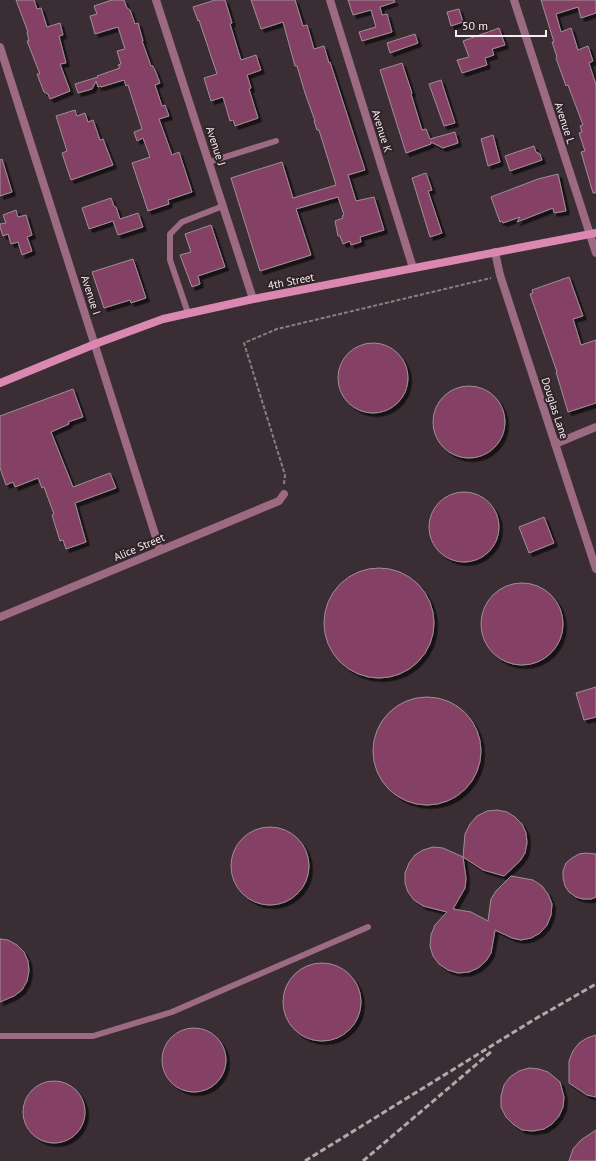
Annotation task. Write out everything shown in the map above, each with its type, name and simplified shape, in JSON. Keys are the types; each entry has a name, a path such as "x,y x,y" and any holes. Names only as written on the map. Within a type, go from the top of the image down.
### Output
{"main road":[{"name":"4th Street","path":"0,383 95,344 163,319 253,299 593,233"}],"street":[{"name":"Avenue J","path":"156,0 253,299"},
{"name":"Avenue K","path":"330,0 414,268"},
{"name":"Avenue L","path":"514,0 593,233 596,253"},
{"name":"Avenue I","path":"0,48 160,550"},
{"name":"Douglas Lane","path":"495,252 500,275 596,570"},
{"path":"555,444 596,427"},
{"name":"Alice Street","path":"0,617 279,501 284,494"}],"lane":[{"path":"209,162 276,141"},
{"path":"188,313 170,260 170,234 182,222 223,206"},
{"path":"0,1036 93,1036 172,1012 368,927"}],"path":[{"path":"284,494 285,475 244,343 278,329 500,275"}],"building":[{"path":"16,0 34,0 37,9 41,8 47,27 60,23 63,35 59,36 66,63 60,64 70,91 50,99 48,94 44,92 37,74 40,74 27,41 29,41 28,32"},
{"path":"112,0 124,0 127,8 130,10 135,24 138,23 142,41 151,66 152,65 155,70 160,83 155,85 162,106 165,105 169,116 159,119 172,155 179,152 192,192 168,200 169,204 148,211 132,163 150,157 143,138 137,141 134,132 142,129 128,85 126,86 124,80 98,87 96,81 92,89 78,93 75,84 120,68 118,65 121,64 117,51 125,49 118,27 95,34 90,16 97,14 94,6"},
{"path":"215,0 225,0 232,23 230,24 241,60 256,55 261,70 247,75 251,88 249,89 258,118 235,126 233,120 230,121 223,97 211,101 204,78 217,74 199,20 198,21 193,7"},
{"path":"251,0 295,0 303,26 307,25 314,49 324,46 365,170 348,175 356,201 374,197 384,230 360,237 361,242 351,245 350,241 343,244 340,236 338,236 335,221 343,218 342,216 344,215 338,197 296,209 311,255 260,271 231,178 282,162 293,198 336,185 297,66 295,66 283,22 261,29"},
{"path":"348,0 394,0 395,2 380,7 382,15 387,14 392,32 362,41 359,32 376,27 371,10 353,15"},
{"path":"541,0 596,0 596,13 581,18 578,7 556,14 561,32 571,28 578,50 588,46 593,61 589,63 596,85 596,193 593,193 581,152 585,151 579,133 582,132 580,126 583,125 556,58 557,57 552,42 554,42"},
{"path":"459,9 463,22 451,26 447,12"},
{"path":"499,28 505,45 492,49 494,55 485,58 487,65 462,73 457,60 469,57 463,41"},
{"path":"415,34 418,43 390,53 387,43"},
{"path":"402,63 422,130 426,129 430,139 455,132 458,143 443,148 431,142 431,144 406,153 380,70"},
{"path":"441,80 455,123 444,126 429,84"},
{"path":"75,110 77,116 85,113 88,122 93,120 100,140 103,139 113,165 71,180 62,153 67,151 56,116"},
{"path":"493,135 500,162 488,166 481,139"},
{"path":"534,146 536,152 540,154 542,160 510,171 505,156"},
{"path":"2,159 12,192 0,196 0,160"},
{"path":"426,173 432,190 428,191 442,233 430,237 412,178"},
{"path":"558,174 566,211 554,213 553,208 517,222 520,217 503,223 502,221 500,222 491,197 538,179"},
{"path":"111,198 120,219 138,213 143,227 118,235 113,221 89,229 82,208"},
{"path":"16,210 18,217 26,215 32,235 27,237 32,251 22,255 18,242 11,244 8,234 3,236 0,227 0,224 6,223 3,215"},
{"path":"211,225 225,267 198,276 200,284 192,287 180,255 191,252 185,234"},
{"path":"133,259 146,298 131,303 130,300 104,308 92,272"},
{"path":"569,277 583,316 573,319 581,345 596,340 596,403 568,412 557,372 530,294 533,293 532,290"},
{"path":"366,343 380,343 393,349 402,358 406,364 408,378 406,392 398,403 387,411 380,413 366,413 359,411 348,403 340,392 338,385 338,371 340,364 348,353 359,345"},
{"path":"469,386 489,392 499,402 505,422 499,442 489,452 469,458 449,452 439,442 433,422 439,402 449,392"},
{"path":"73,389 83,417 68,422 69,424 51,432 73,487 110,473 116,488 75,503 86,542 66,549 63,540 60,541 52,515 54,514 44,487 42,488 38,478 15,487 13,482 6,485 0,468 0,416"},
{"path":"457,492 471,492 484,498 493,507 497,513 499,527 497,541 489,552 478,560 471,562 457,562 450,560 439,552 431,541 429,534 429,520 431,513 439,502 450,494"},
{"path":"544,517 554,543 529,553 519,527"},
{"path":"379,568 400,572 410,577 418,584 425,592 430,602 434,623 430,644 425,654 418,662 410,669 400,674 379,678 358,674 348,669 340,662 333,654 328,644 324,623 328,602 333,592 340,584 348,577 358,572"},
{"path":"522,583 538,586 551,595 560,608 563,624 560,640 551,653 538,662 522,665 506,662 493,653 484,640 481,624 484,608 493,595 506,586"},
{"path":"596,687 596,717 584,720 576,693"},
{"path":"427,697 448,701 465,713 477,730 481,751 477,772 465,789 448,801 427,805 406,801 389,789 377,772 373,751 377,730 389,713 406,701"},
{"path":"497,810 507,812 515,817 522,824 526,833 527,843 525,853 520,861 504,876 483,870 463,857 465,834 470,824 477,816 487,811"},
{"path":"270,827 285,830 292,834 302,844 306,851 309,866 306,881 302,888 292,898 285,902 270,905 255,902 248,898 238,888 234,881 231,866 234,851 238,844 248,834 255,830"},
{"path":"433,847 443,848 463,857 466,878 465,888 453,909 471,912 488,921 491,899 496,891 511,876 533,880 542,886 548,894 552,904 551,915 547,925 540,933 531,938 521,940 512,938 495,930 491,953 486,961 478,968 469,972 458,973 448,970 439,964 433,956 430,946 431,935 435,925 447,912 423,906 414,900 408,892 405,883 405,873 409,863 415,855 423,850"},
{"path":"579,854 596,854 596,897 591,899 576,897 569,892 565,886 563,878 563,871 566,863"},
{"path":"0,939 8,940 17,945 24,952 28,961 29,971 27,981 22,990 14,996 0,1002"},
{"path":"322,963 337,966 344,970 354,980 358,987 361,1002 358,1017 354,1024 344,1034 337,1038 322,1041 307,1038 300,1034 290,1024 286,1017 283,1002 286,987 290,980 300,970 307,966"},
{"path":"194,1028 212,1034 220,1042 226,1060 220,1078 212,1086 194,1092 176,1086 168,1078 162,1060 168,1042 176,1034"},
{"path":"596,1035 596,1097 587,1095 569,1083 569,1061 573,1051 579,1043"},
{"path":"529,1068 548,1072 560,1082 564,1097 563,1107 559,1116 552,1124 544,1129 533,1131 522,1130 513,1124 506,1117 501,1107 501,1096 504,1085 510,1077 519,1071"},
{"path":"54,1081 66,1083 76,1090 83,1100 85,1112 83,1124 76,1134 66,1141 54,1143 42,1141 32,1134 25,1124 23,1112 25,1100 32,1090 42,1083"},
{"path":"596,1130 596,1161 569,1161 573,1149 581,1140"}],"railway":[{"path":"305,1161 535,1019 596,984"},
{"path":"363,1161 492,1051"}]}
